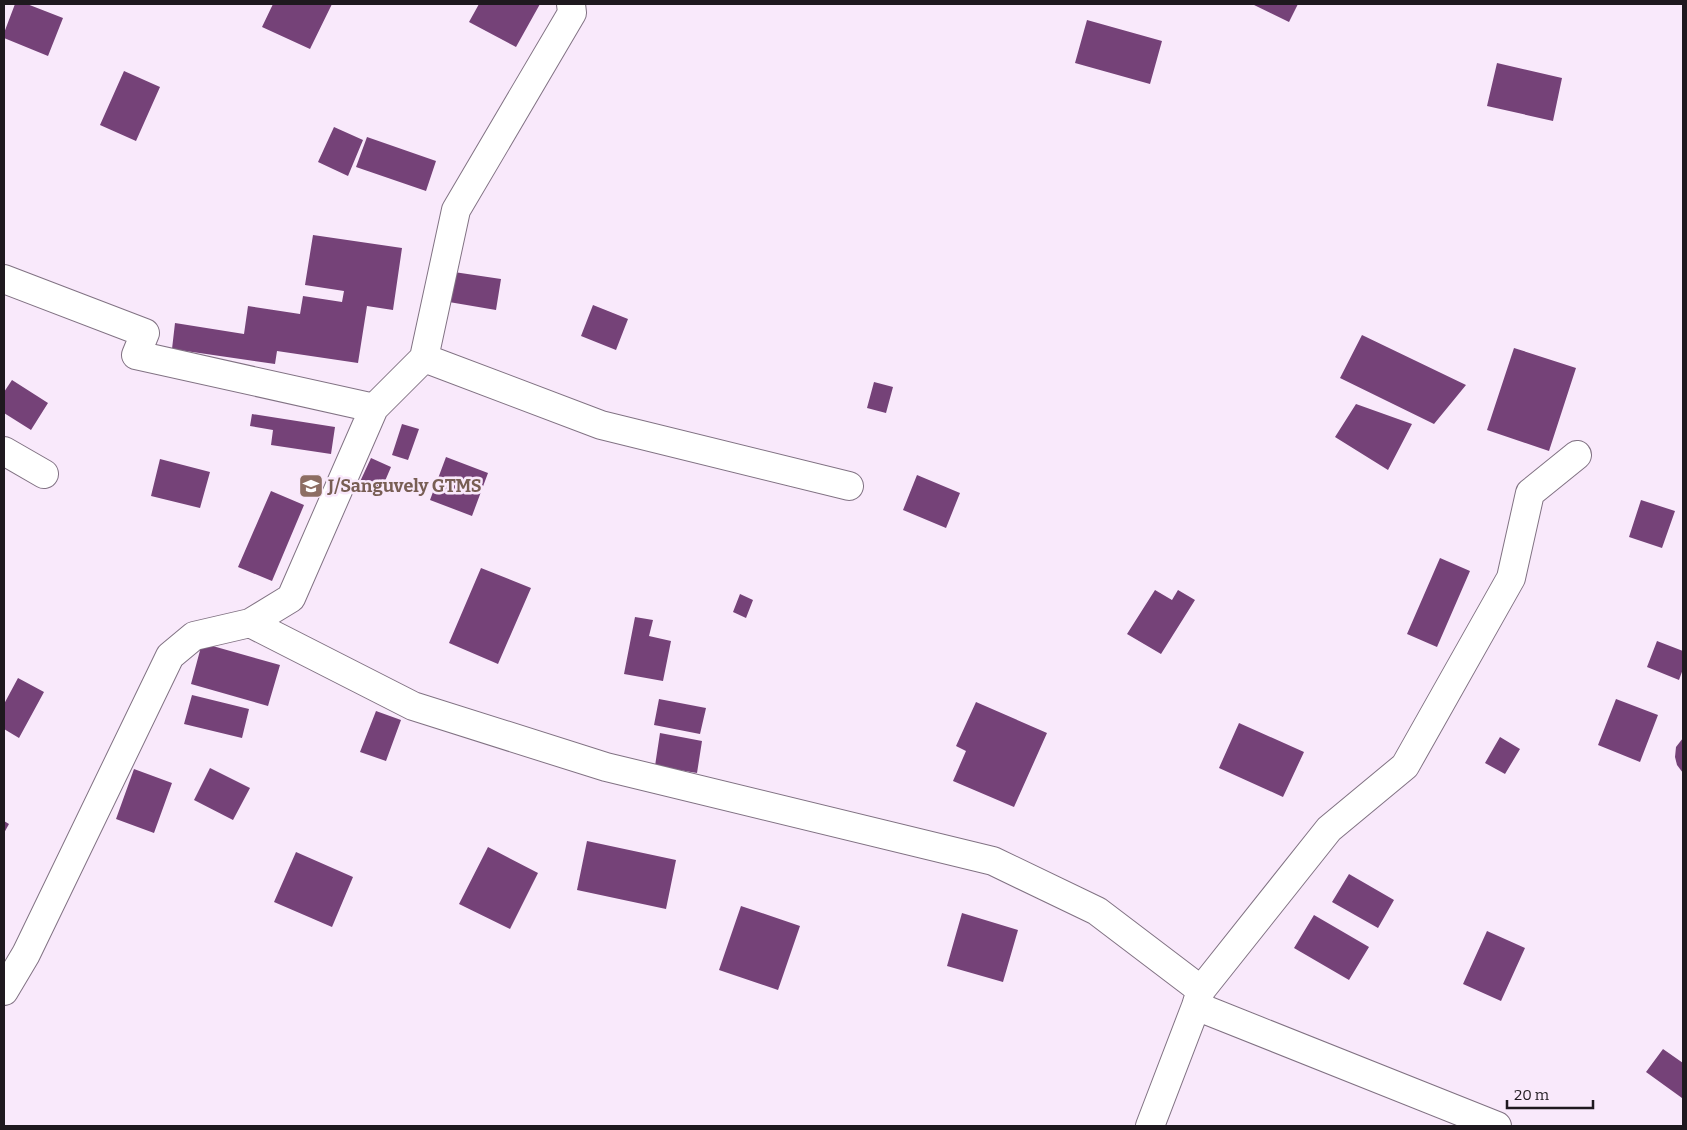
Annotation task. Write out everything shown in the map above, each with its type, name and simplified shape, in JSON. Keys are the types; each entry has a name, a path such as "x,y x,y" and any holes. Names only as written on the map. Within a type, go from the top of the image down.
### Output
{"street":[{"path":"4,991 26,954 170,656 194,636 250,623 291,598 374,408 424,358 456,210 572,13 571,4"},
{"path":"4,279 145,333 136,355 374,408"},
{"path":"424,358 601,425 849,486"},
{"path":"4,450 44,474"},
{"path":"1150,1126 1198,998 1329,829 1405,766 1511,578 1530,493 1577,455"},
{"path":"250,623 413,706 606,767 993,861 1097,911 1198,998 1497,1126"}],"building":[{"path":"15,4 27,4 63,18 48,56 4,38 4,33"},
{"path":"273,4 332,4 310,49 262,27"},
{"path":"479,4 540,4 516,47 469,22"},
{"path":"1252,4 1298,4 1289,22"},
{"path":"1087,20 1162,41 1150,84 1075,63"},
{"path":"1497,63 1562,78 1553,121 1487,106"},
{"path":"124,71 160,87 136,141 100,125"},
{"path":"334,127 363,140 348,176 318,162"},
{"path":"367,137 436,161 426,191 356,167"},
{"path":"313,235 402,248 393,310 367,306 358,363 277,351 275,364 172,349 175,323 244,334 248,306 300,314 303,296 342,302 344,291 305,285"},
{"path":"454,272 501,279 496,310 449,302"},
{"path":"593,305 628,319 616,350 581,336"},
{"path":"1362,335 1466,385 1434,424 1340,378"},
{"path":"1514,348 1576,368 1549,451 1487,430"},
{"path":"12,380 48,403 31,430 4,413 4,392"},
{"path":"874,382 893,387 886,413 867,408"},
{"path":"1356,404 1412,424 1388,470 1335,437"},
{"path":"252,414 335,427 331,454 271,445 273,430 250,426"},
{"path":"402,424 419,429 408,460 392,455"},
{"path":"446,457 488,473 472,516 430,500"},
{"path":"371,458 391,467 379,495 358,486"},
{"path":"160,459 210,472 200,508 151,496"},
{"path":"917,475 960,493 946,528 903,510"},
{"path":"271,491 304,505 272,581 238,567"},
{"path":"1641,500 1675,511 1662,548 1629,537"},
{"path":"1440,558 1470,571 1437,647 1407,634"},
{"path":"481,568 531,588 498,664 449,643"},
{"path":"1155,590 1172,600 1178,590 1195,600 1161,654 1127,634"},
{"path":"740,594 753,600 746,618 733,612"},
{"path":"635,617 653,620 649,636 671,641 663,681 624,674"},
{"path":"1657,641 1683,651 1683,669 1679,680 1647,667"},
{"path":"202,643 280,665 268,706 191,684"},
{"path":"18,678 44,692 19,738 4,729 4,704"},
{"path":"192,695 249,709 242,738 184,724"},
{"path":"659,699 706,708 700,734 654,725"},
{"path":"1616,699 1658,715 1640,762 1598,745"},
{"path":"976,702 1047,733 1014,807 953,781 966,751 956,746"},
{"path":"376,711 401,720 386,761 360,752"},
{"path":"1239,723 1304,752 1283,797 1219,768"},
{"path":"660,733 702,741 697,773 655,766"},
{"path":"1500,737 1520,749 1505,774 1485,763"},
{"path":"1683,738 1683,773 1677,765 1675,757 1676,747"},
{"path":"210,768 250,788 233,820 194,800"},
{"path":"134,769 172,783 154,833 116,819"},
{"path":"4,821 9,824 4,833"},
{"path":"587,841 676,860 666,909 577,890"},
{"path":"488,847 538,873 510,929 459,904"},
{"path":"296,852 353,877 332,927 274,902"},
{"path":"1349,874 1394,900 1378,928 1332,902"},
{"path":"741,906 800,926 778,990 719,970"},
{"path":"962,913 1018,930 1003,982 947,966"},
{"path":"1314,915 1369,947 1349,980 1294,948"},
{"path":"1487,931 1525,948 1501,1001 1463,984"},
{"path":"1663,1049 1683,1063 1682,1098 1646,1072"}],"place":[{"name":"J/Sanguvely GTMS","path":"311,486"}]}
